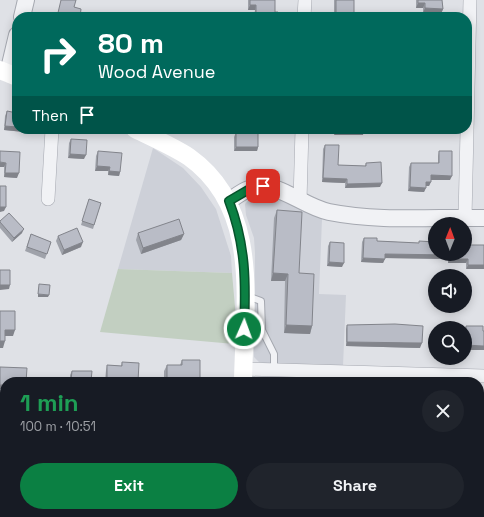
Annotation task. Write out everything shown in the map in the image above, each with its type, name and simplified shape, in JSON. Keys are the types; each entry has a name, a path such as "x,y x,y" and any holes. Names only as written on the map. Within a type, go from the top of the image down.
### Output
{"main road":[{"path":"145,134 190,158 208,174 229,201 241,240 245,266 245,296 253,315 243,375"}],"street":[{"path":"23,12 26,0"},
{"path":"304,12 305,0"},
{"path":"470,0 470,12"},
{"path":"8,73 12,56"},
{"path":"48,200 52,134"},
{"path":"300,200 302,134"},
{"path":"465,217 467,134"},
{"path":"229,201 253,187 263,186 275,189 327,212 349,215 428,217"},
{"path":"472,218 484,218"},
{"path":"243,375 274,370 484,376"}],"lane":[{"path":"253,315 274,354 274,370"}],"shaded area":[{"path":"153,148 183,168 201,187 216,209 231,256 232,273 118,269"},
{"path":"261,192 270,194 322,219 319,294 346,295 343,366 268,364 259,362 254,357 255,253 254,238 246,215 245,204 252,196"}],"green space":[{"path":"118,269 232,273 235,307 234,344 100,332"}],"building":[{"path":"61,0 76,0 74,7 81,9 81,12 58,12"},
{"path":"250,0 275,0 275,12 256,12 256,5 250,5"},
{"path":"336,0 354,0 354,12 336,12"},
{"path":"418,0 442,0 443,9 425,8 425,3 418,3"},
{"path":"7,111 12,112 12,127 5,126"},
{"path":"236,134 258,134 258,147 236,147"},
{"path":"71,139 87,140 86,155 70,154"},
{"path":"325,145 339,145 338,165 366,166 366,163 381,162 382,183 347,184 347,179 323,178"},
{"path":"0,151 20,152 19,173 5,173 6,163 0,162"},
{"path":"98,151 122,153 120,172 109,171 110,167 97,166"},
{"path":"439,151 452,151 452,176 431,175 431,182 426,182 426,188 410,187 411,163 439,163"},
{"path":"0,186 6,186 6,207 0,207"},
{"path":"89,199 101,203 94,225 82,221"},
{"path":"277,210 302,212 299,273 314,274 312,326 286,325 288,274 273,273"},
{"path":"9,213 24,229 14,238 0,222"},
{"path":"179,219 184,234 143,248 138,233"},
{"path":"77,228 83,242 64,250 58,236"},
{"path":"31,234 51,242 47,254 27,247"},
{"path":"364,238 377,238 377,241 419,243 419,241 428,242 428,255 385,254 385,259 363,258"},
{"path":"330,242 344,243 344,263 329,262"},
{"path":"472,245 484,245 484,265 468,265 468,261 472,261"},
{"path":"0,270 10,270 10,285 0,285"},
{"path":"39,284 50,285 49,295 38,294"},
{"path":"0,311 15,311 15,330 5,330 5,341 0,341"},
{"path":"395,324 423,326 422,343 347,342 347,325"},
{"path":"472,326 483,326 484,346 472,345"},
{"path":"182,360 200,360 200,377 167,377 167,365 182,365"},
{"path":"122,362 139,363 138,377 107,377 107,365 122,366"},
{"path":"0,367 27,368 26,377 0,377"},
{"path":"72,371 92,371 91,377 71,377"}],"route":[{"path":"244,329 245,266 241,240 229,201 253,187 263,186"}]}
